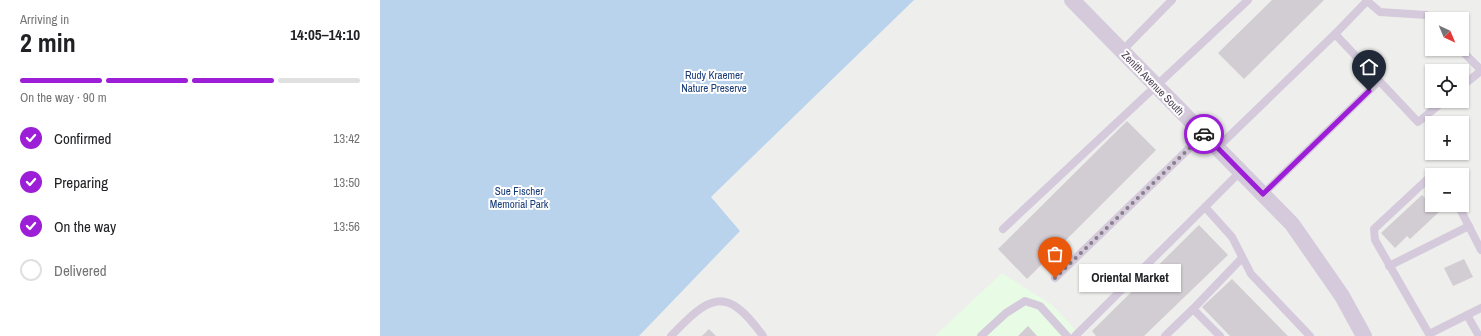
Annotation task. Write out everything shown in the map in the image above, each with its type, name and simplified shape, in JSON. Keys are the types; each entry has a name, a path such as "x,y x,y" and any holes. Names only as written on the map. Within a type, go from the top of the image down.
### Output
{"street":[{"name":"Zenith Avenue South","path":"1072,0 1292,224 1342,296 1361,335"}],"lane":[{"path":"1122,51 1172,0"},
{"path":"1002,229 1248,0"},
{"path":"1217,148 1335,34 1367,0 1380,12 1425,15"},
{"path":"1335,34 1418,122 1435,108"},
{"path":"1467,56 1481,70 1469,80"},
{"path":"1263,194 1379,81"},
{"path":"1055,278 1204,134"},
{"path":"1075,336 1240,172"},
{"path":"1425,182 1374,229 1374,240 1429,334 1481,308"},
{"path":"1205,207 1232,237 1251,274 1310,336"},
{"path":"1462,212 1481,250"},
{"path":"1389,266 1469,226"},
{"path":"1165,336 1242,258"},
{"path":"981,336 1006,313 1025,301 1040,306 1067,336"},
{"path":"671,336 693,312 710,302 728,302 740,310 763,336"},
{"path":"1193,309 1220,336"},
{"path":"1467,315 1479,336"}],"shaded area":[{"path":"1002,273 1052,305 1081,336 935,336"}],"green space":[{"name":"Sue Fischer Memorial Park","path":"380,0 914,0 711,197 740,231 639,336 380,336"}],"building":[{"path":"1272,0 1324,0 1244,79 1218,53"},
{"path":"1127,121 1156,150 1027,279 998,249"},
{"path":"1422,195 1425,198 1425,212 1439,212 1410,239 1407,236 1395,248 1381,233"},
{"path":"1199,225 1228,255 1144,336 1096,336 1092,331"},
{"path":"1464,259 1473,277 1453,286 1444,268"},
{"path":"1232,279 1288,336 1230,336 1202,307"},
{"path":"1028,326 1037,336 1018,336"},
{"path":"709,329 716,336 702,336"}],"way so far":[{"path":"1055,278 1204,134"}],"place":[{"name":"Oriental Market","path":"1055,278"}],"route":[{"path":"1204,134 1263,194 1369,91"}],"park label":[{"name":"Rudy Kraemer Nature Preserve","path":"714,81"}]}
